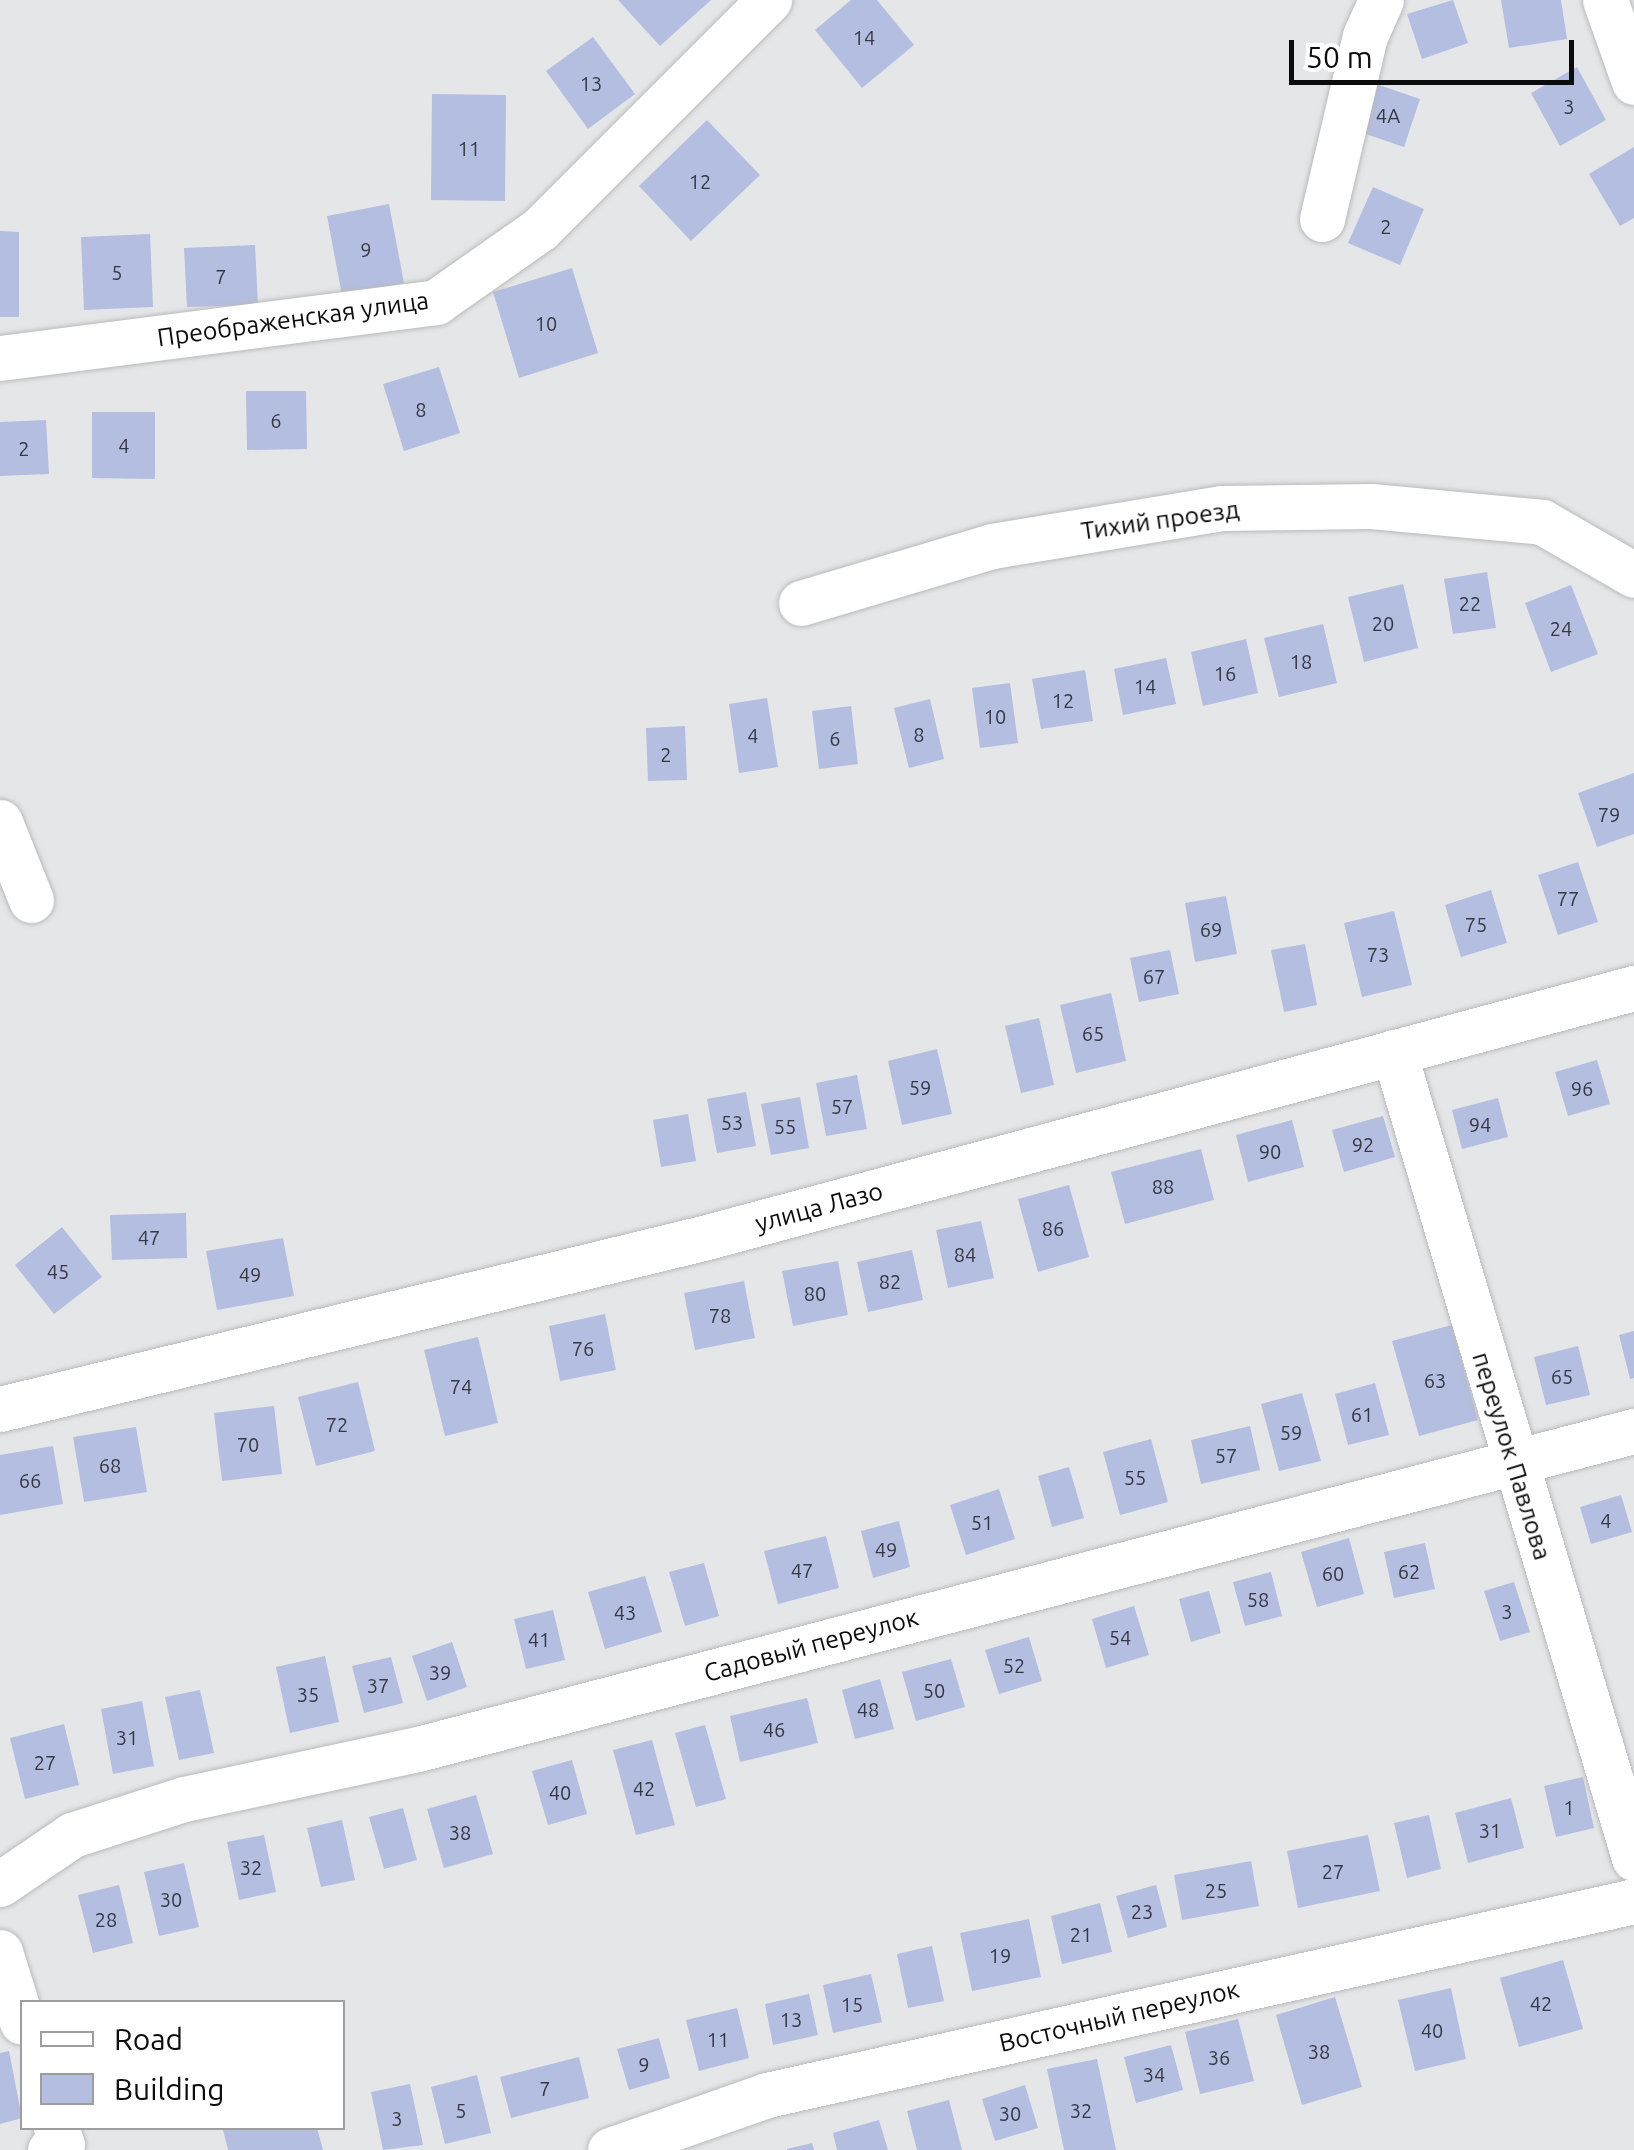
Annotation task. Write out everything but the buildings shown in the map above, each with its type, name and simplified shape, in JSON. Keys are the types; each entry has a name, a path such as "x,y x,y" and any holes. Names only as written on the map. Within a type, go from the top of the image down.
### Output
{"street":[{"name":"Преображенская улица","path":"0,358 436,302 540,229 769,0"},
{"path":"1322,220 1365,36 1381,0"},
{"path":"1605,0 1634,82"},
{"name":"Тихий проезд","path":"802,603 992,546 1222,508 1371,506 1542,522 1634,575"},
{"path":"0,822 30,900"},
{"name":"улица Лазо","path":"0,1409 707,1238 1634,988"},
{"name":"переулок Павлова","path":"1394,1052 1512,1461 1634,1858"},
{"name":"Садовый переулок","path":"0,1884 72,1835 184,1799 418,1749 1634,1432"},
{"name":"Восточный переулок","path":"610,2150 767,2095 1634,1901"},
{"path":"0,1952 20,2016"},
{"path":"50,2150 62,2144 57,2130"}]}
